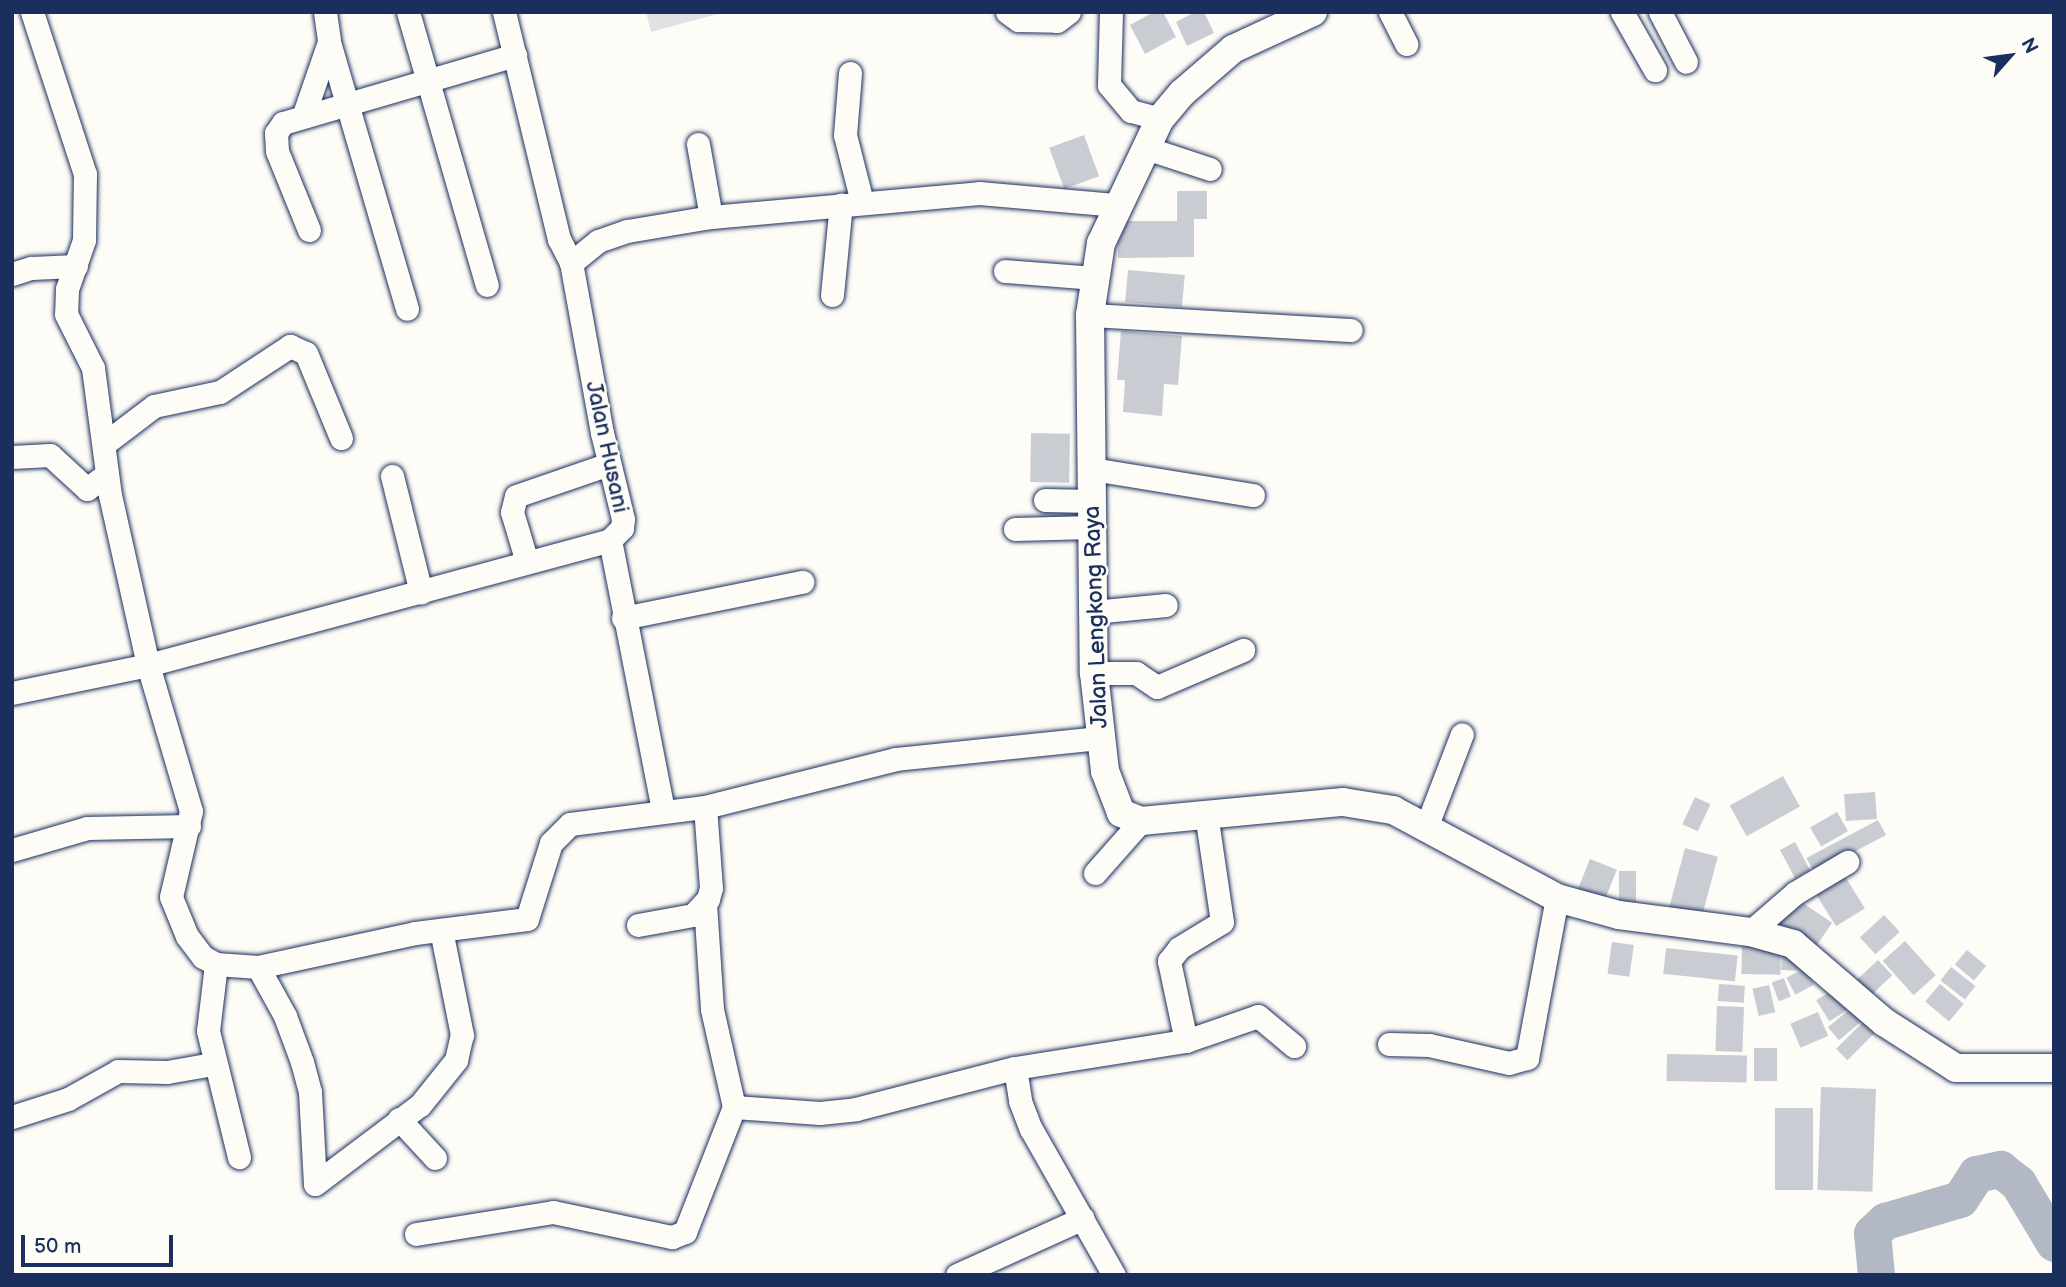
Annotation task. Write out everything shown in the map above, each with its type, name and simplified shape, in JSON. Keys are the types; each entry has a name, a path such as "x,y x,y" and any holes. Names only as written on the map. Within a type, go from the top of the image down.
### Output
{"street":[{"path":"33,12 85,174 88,207 76,266 64,301 66,314 93,368 107,474 148,665 191,811 171,897 196,949 216,964 258,967 441,930 527,919 551,844 570,824 663,809 705,807 896,760 1100,738"},
{"path":"325,12 329,42 407,309"},
{"path":"408,12 487,285"},
{"name":"Jalan Husani","path":"12,693 148,665 610,540 624,524 609,464 571,263 559,239 504,12"},
{"path":"1007,12 1018,20 1057,21 1069,12"},
{"path":"1111,12 1109,85 1131,110 1160,118"},
{"name":"Jalan Lengkong Raya","path":"1141,821 1124,816 1115,805 1100,738 1094,673 1090,314 1093,278 1103,236 1160,118 1199,76 1233,49 1313,12"},
{"path":"1390,12 1406,44"},
{"path":"1622,12 1655,69"},
{"path":"1660,12 1686,62"},
{"path":"304,114 329,42"},
{"path":"309,230 275,138 283,123 304,114 348,104 515,55"},
{"path":"832,295 851,203 845,135 850,73"},
{"path":"698,144 711,217"},
{"path":"1146,148 1210,169"},
{"path":"571,263 588,246 616,234 711,217 979,193 1117,205"},
{"path":"1087,204 1103,236"},
{"path":"12,274 31,268 76,266"},
{"path":"1005,271 1093,278"},
{"path":"1090,314 1351,330"},
{"path":"104,444 154,406 220,392 290,346 306,353 341,438"},
{"path":"12,457 50,455 88,489 107,474"},
{"path":"527,562 512,512 516,496 609,464"},
{"path":"1092,470 1252,495"},
{"path":"392,476 421,592"},
{"path":"1045,500 1092,514"},
{"path":"1015,529 1092,514"},
{"path":"610,540 623,618 663,809"},
{"path":"623,618 802,582"},
{"path":"1093,612 1166,605"},
{"path":"1094,673 1136,673 1157,687 1244,650"},
{"path":"1427,825 1462,734"},
{"path":"1095,873 1141,821 1343,802 1393,810 1427,825 1557,898 1619,915 1774,936 1811,956 1884,1022 1943,1062 1969,1071 2054,1068"},
{"path":"416,1234 553,1212 680,1236 693,1217 734,1107 712,1009 705,904 711,888 705,807"},
{"path":"1186,1041 1169,961 1179,948 1222,922 1206,814"},
{"path":"12,850 87,828 189,826"},
{"path":"1750,932 1795,893 1847,862"},
{"path":"1389,1044 1429,1045 1509,1063 1527,1058 1557,898"},
{"path":"638,925 693,915 705,904"},
{"path":"258,967 285,1016 310,1092 315,1184 435,1091 461,1048 441,930"},
{"path":"216,964 208,1004 213,1064 239,1157"},
{"path":"734,1107 820,1113 856,1109 1015,1068 1186,1041 1258,1016 1294,1046"},
{"path":"12,1117 68,1099 118,1072 167,1072 213,1064"},
{"path":"1015,1068 1020,1101 1031,1129 1114,1275"},
{"path":"399,1119 427,1144 435,1158"},
{"path":"957,1275 1083,1218"}],"shaded area":[{"path":"646,12 725,12 651,32"}],"building":[{"path":"1154,12 1163,12 1176,37 1145,54 1130,25"},
{"path":"1195,12 1204,12 1214,33 1187,46 1176,22"},
{"path":"1084,135 1099,176 1064,189 1049,148"},
{"path":"1177,191 1207,191 1207,219 1194,219 1194,257 1118,258 1117,221 1177,221"},
{"path":"1128,270 1185,275 1182,307 1125,302"},
{"path":"1121,331 1182,336 1178,385 1164,384 1162,416 1123,412 1125,380 1117,380"},
{"path":"1031,433 1070,434 1069,483 1030,482"},
{"path":"1783,776 1800,807 1747,836 1730,806"},
{"path":"1875,792 1877,819 1846,821 1844,794"},
{"path":"1695,797 1710,804 1698,831 1682,824"},
{"path":"1837,812 1848,831 1821,847 1810,828"},
{"path":"1878,820 1886,835 1814,873 1806,858"},
{"path":"1795,842 1810,870 1795,878 1780,850"},
{"path":"1685,848 1718,857 1702,917 1669,908"},
{"path":"1590,859 1617,870 1603,903 1577,892"},
{"path":"1841,870 1865,908 1836,926 1812,888"},
{"path":"1619,871 1636,871 1636,905 1619,905"},
{"path":"1794,897 1832,923 1815,948 1777,922"},
{"path":"1884,915 1900,932 1876,954 1860,938"},
{"path":"1905,941 1936,975 1913,995 1883,961"},
{"path":"1612,942 1634,945 1629,977 1608,974"},
{"path":"1742,945 1781,946 1780,975 1741,974"},
{"path":"1666,948 1738,956 1735,981 1663,974"},
{"path":"1967,950 1986,966 1974,981 1955,965"},
{"path":"1782,951 1802,952 1801,971 1781,970"},
{"path":"1878,960 1892,975 1870,996 1856,980"},
{"path":"1951,967 1975,986 1965,999 1941,980"},
{"path":"1805,968 1814,985 1795,995 1786,978"},
{"path":"1784,978 1791,997 1779,1001 1772,982"},
{"path":"1719,984 1745,986 1744,1003 1718,1001"},
{"path":"1940,984 1964,1004 1949,1022 1925,1002"},
{"path":"1769,985 1775,1012 1759,1016 1752,989"},
{"path":"1834,989 1847,1010 1829,1021 1816,1000"},
{"path":"1717,1006 1744,1007 1742,1052 1715,1051"},
{"path":"1851,1008 1862,1021 1839,1040 1828,1027"},
{"path":"1818,1012 1828,1036 1801,1048 1790,1024"},
{"path":"1863,1022 1874,1033 1847,1060 1836,1049"},
{"path":"1754,1048 1777,1048 1777,1081 1754,1081"},
{"path":"1667,1054 1747,1055 1747,1082 1667,1081"},
{"path":"1821,1087 1876,1089 1872,1192 1817,1190"},
{"path":"1775,1108 1813,1108 1813,1190 1775,1190"}],"waterway":[{"path":"1876,1275 1872,1233 1885,1221 1960,1199 1976,1174 2000,1169 2018,1183 2054,1243"}]}
